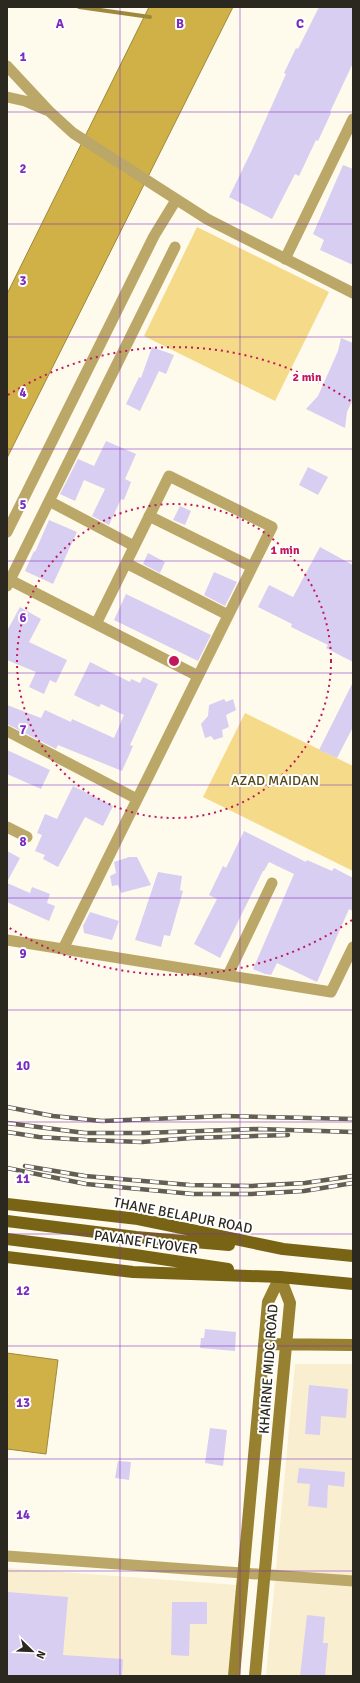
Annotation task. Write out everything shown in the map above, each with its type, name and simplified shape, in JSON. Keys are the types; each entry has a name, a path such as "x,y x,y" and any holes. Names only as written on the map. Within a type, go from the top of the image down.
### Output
{"main road":[{"name":"THANE BELAPUR ROAD","path":"7,1204 138,1219 283,1249 353,1256"},
{"name":"PAVANE FLYOVER","path":"7,1221 136,1237 283,1249"},
{"name":"PAVANE FLYOVER","path":"7,1239 135,1255 280,1277"},
{"path":"7,1257 133,1272 280,1277 353,1284"},
{"name":"KHAIRNE MIDC ROAD","path":"234,1676 268,1302 280,1277"},
{"name":"KHAIRNE MIDC ROAD","path":"255,1676 290,1303 280,1277"},
{"path":"264,1344 353,1345"}],"street":[{"path":"7,66 49,111 73,133 172,198 207,219 285,260 353,293"},
{"path":"7,97 25,101 49,111"},
{"path":"285,260 353,119"},
{"path":"7,532 172,198"},
{"path":"175,247 8,583 96,624 198,676"},
{"path":"63,949 272,527 169,476 96,624"},
{"path":"49,501 134,546"},
{"path":"149,516 252,568"},
{"path":"126,563 228,614"},
{"path":"7,731 137,799"},
{"path":"7,826 27,837"},
{"path":"228,975 272,883"},
{"path":"7,940 331,992 353,947"},
{"path":"7,1556 353,1581"}],"shaded area":[{"path":"149,7 233,7 7,458 7,294"},
{"path":"7,1353 58,1360 46,1454 7,1449"},
{"path":"295,1364 353,1364 353,1676 266,1676"},
{"path":"7,1568 237,1585 228,1676 7,1676"}],"green space":[{"path":"197,227 329,292 275,401 144,336"},
{"name":"AZAD MAIDAN","path":"245,713 353,766 353,871 203,797"}],"building":[{"path":"319,7 353,7 353,63 318,141 316,140 299,176 295,174 272,219 229,197 286,74 284,73"},
{"path":"343,165 353,169 353,265 320,250 324,240 313,234"},
{"path":"341,338 353,343 353,399 347,412 345,428 306,409 318,396 338,351"},
{"path":"152,347 174,355 166,374 159,371 140,411 126,404 139,377 141,378"},
{"path":"106,441 136,454 125,479 131,482 124,500 121,499 109,525 92,516 105,489 84,480 75,501 60,494 78,459 94,466"},
{"path":"308,467 328,477 318,495 299,485"},
{"path":"180,506 191,511 185,525 173,520"},
{"path":"49,520 77,532 53,584 25,571"},
{"path":"320,547 353,565 353,662 326,648 328,645 291,627 292,624 258,607 269,585 293,597"},
{"path":"148,553 165,562 160,573 143,564"},
{"path":"214,572 237,582 225,606 204,595"},
{"path":"126,594 211,635 198,661 114,620"},
{"path":"20,607 41,619 29,642 67,660 56,683 50,680 44,694 29,687 36,672 7,660 7,631"},
{"path":"90,662 130,682 131,679 140,683 143,677 158,684 130,745 133,746 122,771 58,745 56,749 7,724 7,705 41,718 45,710 71,722 72,719 114,738 124,715 101,704 99,707 74,695"},
{"path":"353,682 353,727 337,758 319,750"},
{"path":"224,699 226,702 233,699 236,710 226,715 229,727 222,730 223,737 214,740 211,736 205,738 201,724 208,716 209,705"},
{"path":"7,750 50,770 41,789 7,774"},
{"path":"73,786 113,806 103,826 85,817 58,867 43,859 45,855 35,851 42,835 37,833 45,814 57,819"},
{"path":"244,831 306,862 307,860 332,871 334,868 353,878 353,911 349,909 317,982 277,963 271,975 253,969 294,874 269,862 263,871 220,958 194,944 217,899 209,895 223,866 226,868"},
{"path":"7,851 20,858 7,882"},
{"path":"129,857 137,857 151,885 121,893 118,885 112,886 110,876 116,873 114,862"},
{"path":"158,872 182,876 180,890 183,891 170,936 164,935 161,947 135,940"},
{"path":"7,883 30,893 32,887 50,894 47,903 55,906 49,921 7,902"},
{"path":"90,912 119,921 112,940 84,933 83,926"},
{"path":"205,1329 236,1332 235,1351 200,1348 201,1338 204,1338"},
{"path":"309,1385 348,1389 346,1418 321,1416 320,1435 305,1434"},
{"path":"210,1428 227,1430 223,1466 205,1463"},
{"path":"118,1461 131,1462 129,1480 115,1478"},
{"path":"299,1468 345,1472 344,1487 328,1485 327,1508 308,1506 310,1484 297,1483"},
{"path":"8,1592 68,1597 63,1655 123,1659 122,1676 7,1676"},
{"path":"172,1602 207,1602 207,1624 190,1624 189,1656 171,1655"},
{"path":"307,1615 325,1617 323,1643 328,1643 325,1676 300,1676"}],"waterway":[{"path":"79,7 150,17"}],"railway":[{"path":"7,1107 53,1116 102,1121 225,1116 353,1119"},
{"path":"7,1123 85,1133 143,1133 258,1129 353,1132"},
{"path":"7,1132 39,1137 142,1142 191,1138 288,1135"},
{"path":"25,1166 85,1176 190,1185 251,1186 305,1183 353,1176"},
{"path":"7,1168 86,1184 193,1194 251,1194 304,1191 353,1183"}]}
